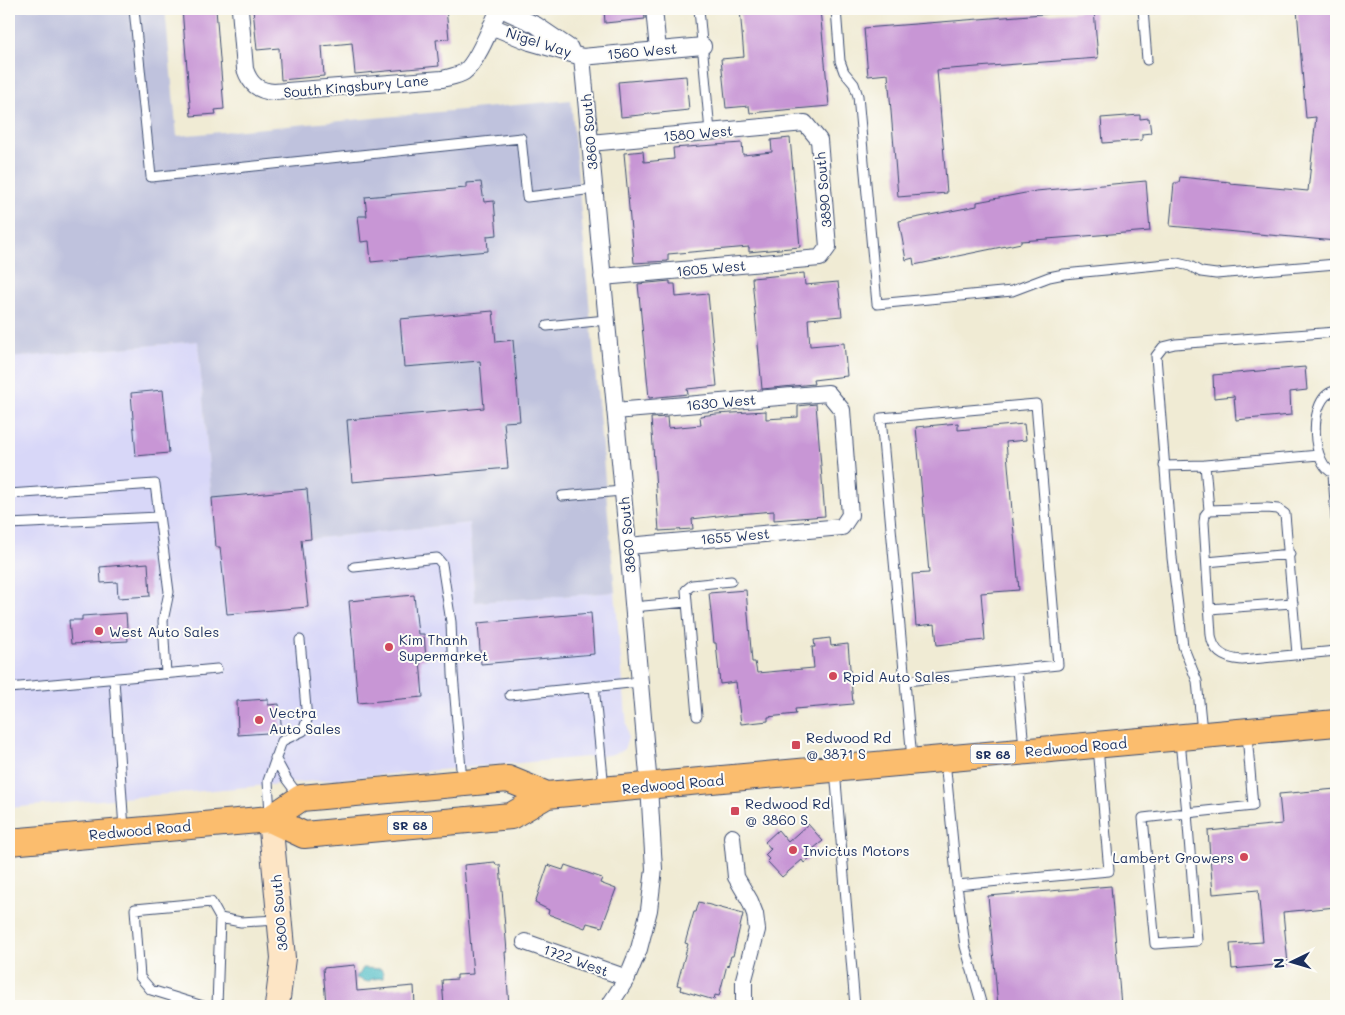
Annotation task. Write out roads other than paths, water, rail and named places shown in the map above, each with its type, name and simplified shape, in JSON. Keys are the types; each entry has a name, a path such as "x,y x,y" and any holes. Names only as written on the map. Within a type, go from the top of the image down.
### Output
{"main road":[{"name":"Redwood Road","path":"270,819 304,835 511,816 547,795 1336,723"},
{"name":"Redwood Road","path":"9,842 270,819 301,798 462,783 508,779 547,795"}],"street":[{"name":"South Kingsbury Lane","path":"240,9 245,69 248,77 259,89 274,92 442,79 454,76"},
{"name":"Nigel Way","path":"454,76 465,71 472,64 500,9 536,25 582,57"},
{"path":"654,9 658,50"},
{"name":"Nigel Way","path":"491,26 530,42 582,57"},
{"name":"1560 West","path":"582,57 703,46"},
{"name":"3860 South","path":"582,57 628,546 649,786 654,869 649,910 639,949 626,978 609,1006"},
{"name":"1580 West","path":"590,143 805,123"},
{"name":"3890 South","path":"805,123 819,140 828,247 820,258"},
{"name":"1605 West","path":"602,277 820,258"},
{"name":"1630 West","path":"614,410 828,392 842,410 850,515 842,527"},
{"name":"1655 West","path":"628,546 842,527"},
{"name":"3800 South","path":"270,819 282,958 277,1006"},
{"path":"732,837 736,877 750,901 756,922 754,944 744,979 744,1006"},
{"name":"1722 West","path":"525,942 626,978"}],"lane":[{"path":"134,9 151,177 521,138 527,197 594,189"},
{"path":"699,9 710,132"},
{"path":"836,9 840,60 844,72 854,84 858,96 878,304 1012,291 1049,277 1064,274 1177,263 1190,266 1201,272 1216,274 1336,264"},
{"path":"1143,9 1147,60"},
{"path":"547,326 606,320"},
{"path":"1246,731 1253,806 1187,813 1143,818 1154,944 1196,941 1187,813 1191,736 1197,681 1183,646 1172,558 1156,356 1162,346 1175,344 1336,332"},
{"path":"1336,391 1330,392 1322,399 1317,410 1316,420 1318,455 1328,471 1335,473 1336,519"},
{"path":"906,681 1058,665 1036,404 881,418 912,762"},
{"path":"1164,466 1205,465 1318,455"},
{"path":"1205,465 1209,510 1205,515 1204,522 1212,643 1220,654 1231,659 1242,660 1336,651"},
{"path":"9,494 155,484 169,592 163,621 166,674"},
{"path":"562,496 622,491"},
{"path":"1209,510 1278,509 1285,514 1290,554 1297,654"},
{"path":"9,524 159,517"},
{"path":"1207,562 1290,554"},
{"path":"354,567 437,558 442,564 450,622 452,674 462,783"},
{"path":"697,716 686,590 692,585 731,581"},
{"path":"633,608 687,602"},
{"path":"1210,608 1294,603"},
{"path":"270,819 268,781 275,758 282,741 303,731 307,720 300,640"},
{"path":"9,688 217,669"},
{"path":"1017,669 1024,751"},
{"path":"114,678 125,832"},
{"path":"510,695 640,682"},
{"path":"594,686 604,790"},
{"path":"957,885 1109,871 1098,745"},
{"path":"275,758 287,780 301,798"},
{"path":"945,759 965,946 982,1006"},
{"path":"835,769 855,1006"},
{"path":"203,1006 151,990 140,977 135,909 211,902 220,918 217,1006"},
{"path":"220,918 241,922 279,920"}],"water":[{"path":"363,968 381,969 383,978 372,979 368,982 356,978 356,975 359,975"}],"place":[{"name":"West Auto Sales","path":"99,631"},
{"name":"Kim Thanh Supermarket","path":"389,647"},
{"name":"Rpid Auto Sales","path":"833,676"},
{"name":"Vectra Auto Sales","path":"259,720"},
{"name":"Redwood Rd @ 3871 S","path":"796,745"},
{"name":"Redwood Rd @ 3860 S","path":"735,811"},
{"name":"Invictus Motors","path":"793,850"},
{"name":"Lambert Growers","path":"1244,857"}]}
